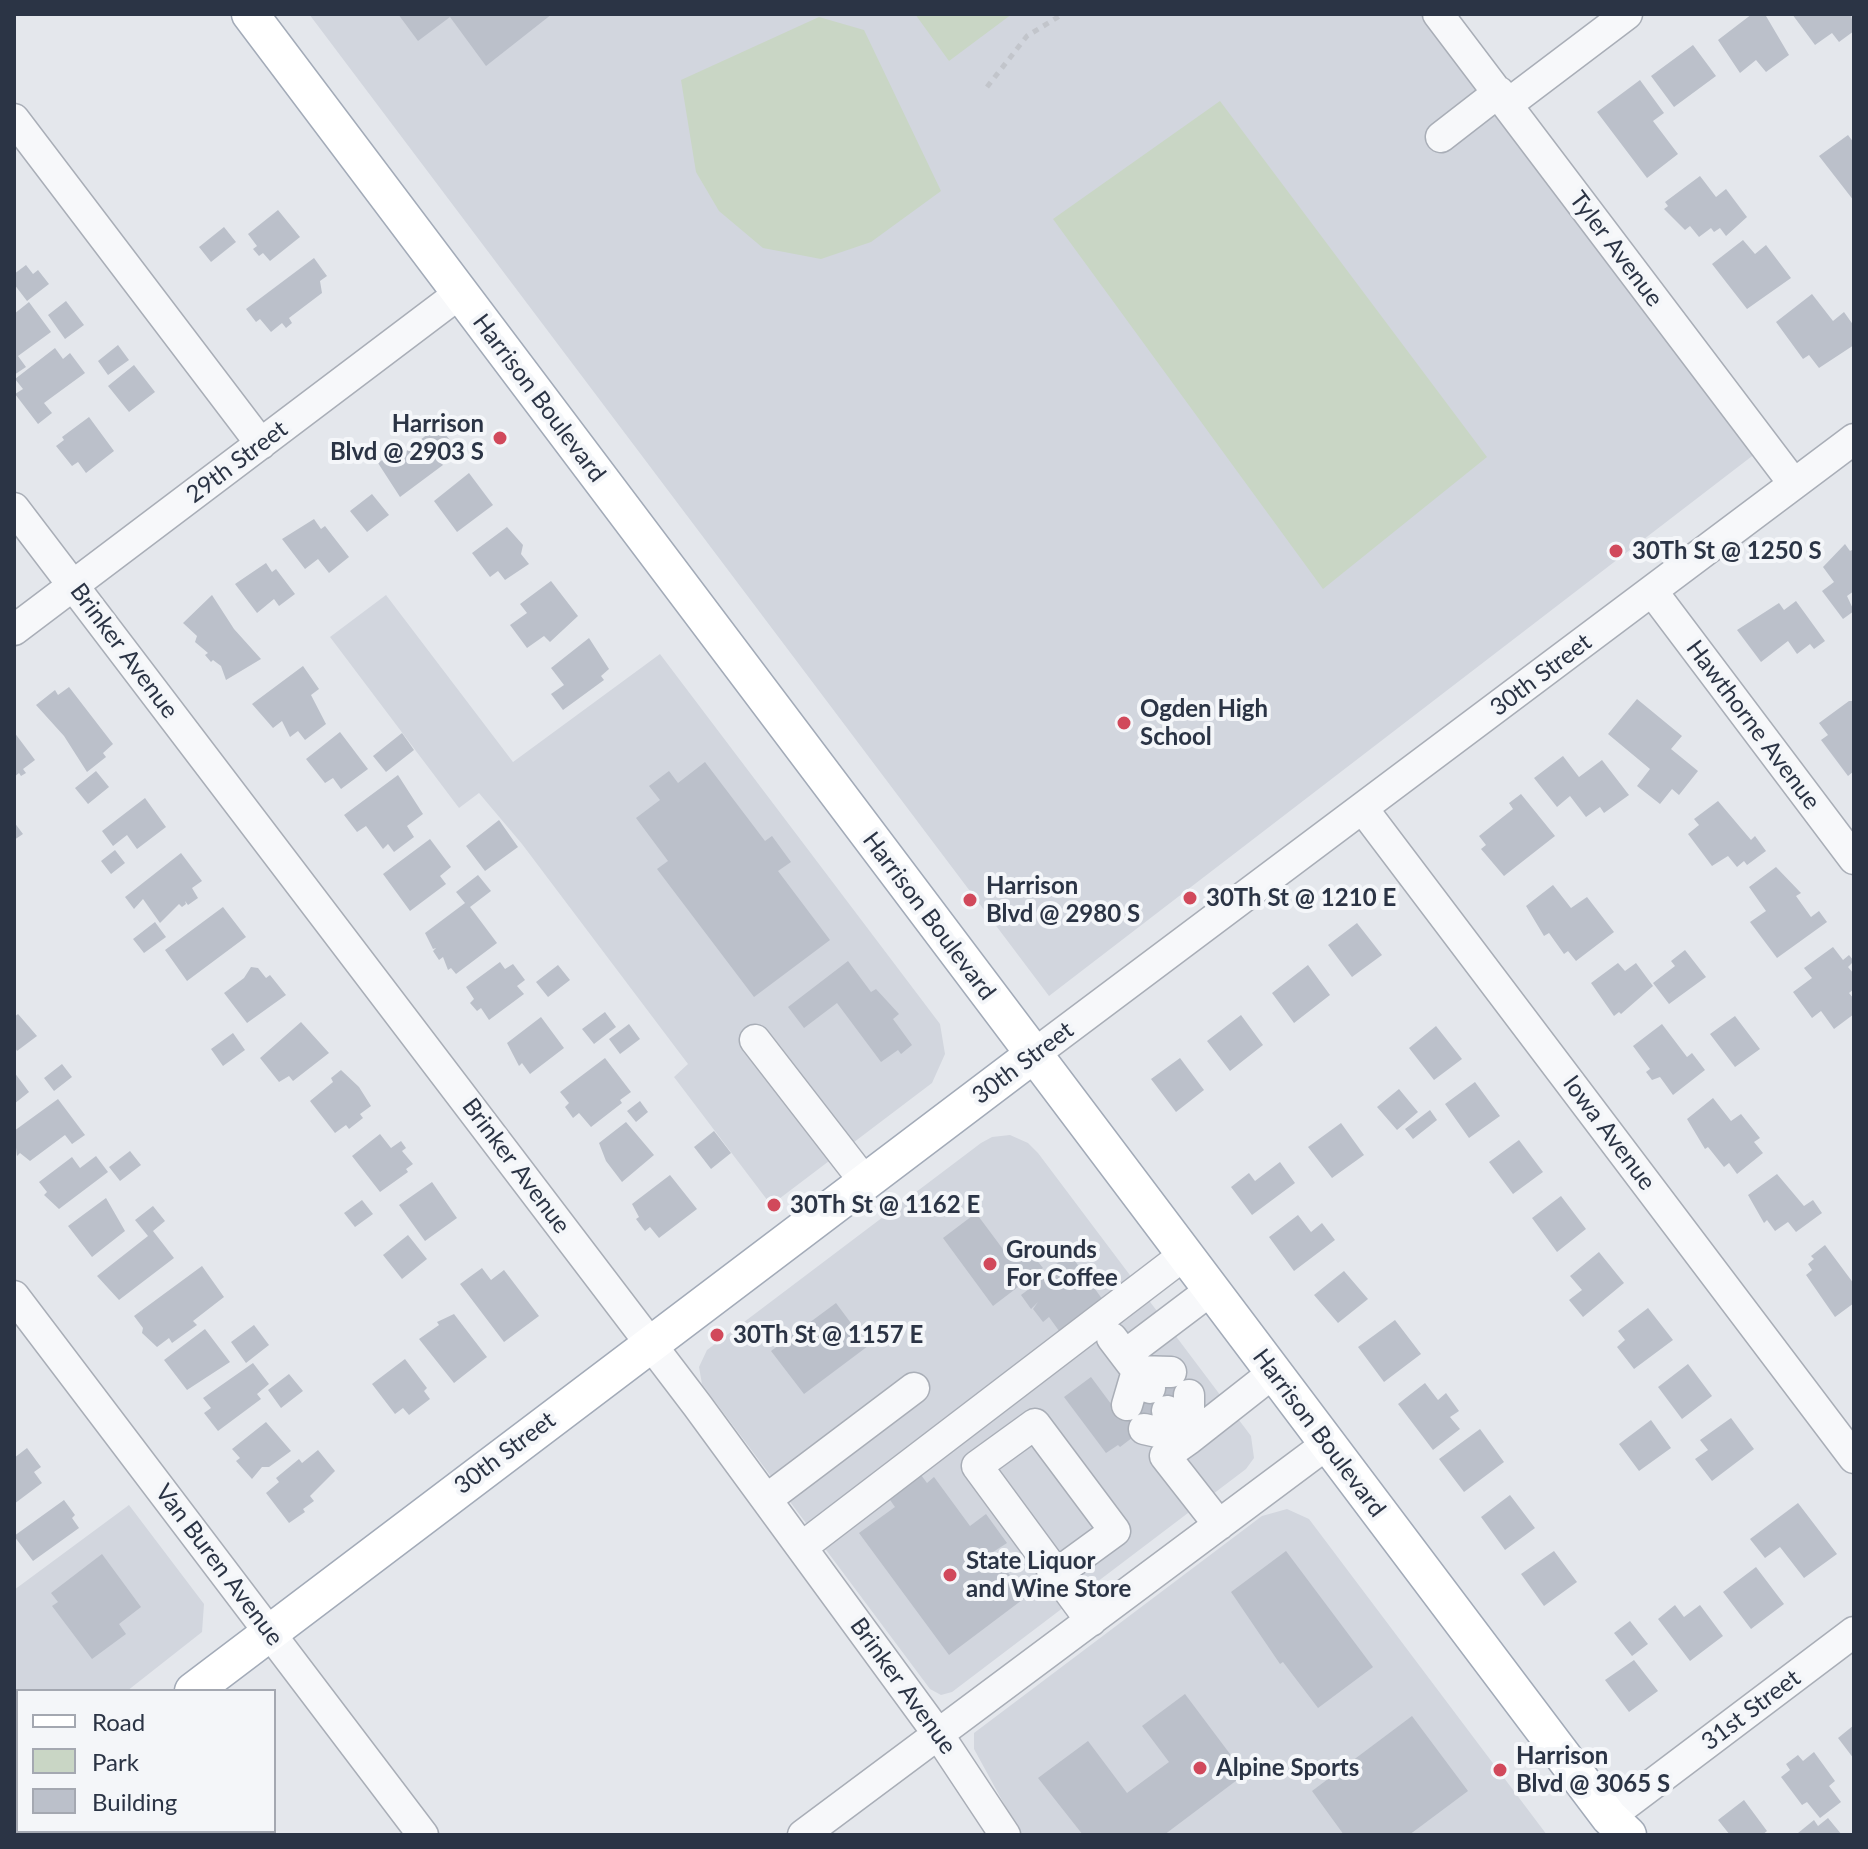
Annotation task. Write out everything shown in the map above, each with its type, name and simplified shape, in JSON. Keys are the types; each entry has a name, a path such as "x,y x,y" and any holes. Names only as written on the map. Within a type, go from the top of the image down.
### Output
{"main road":[{"name":"Harrison Boulevard","path":"250,14 1617,1829"},
{"name":"30th Street","path":"196,1689 1033,1055"}],"street":[{"name":"Tyler Avenue","path":"1438,14 1794,484"},
{"path":"1441,137 1627,14"},
{"path":"14,119 261,444"},
{"name":"29th Street","path":"14,630 460,293"},
{"name":"30th Street","path":"1033,1055 1854,439"},
{"name":"Brinker Avenue","path":"14,508 650,1342 938,1734 1005,1835"},
{"name":"Hawthorne Avenue","path":"1652,591 1854,859"},
{"name":"Iowa Avenue","path":"1363,809 1854,1458"},
{"path":"755,1040 865,1182"},
{"path":"802,1547 1184,1255"},
{"path":"1151,1391 1211,1290"},
{"name":"Van Buren Avenue","path":"14,1296 423,1835"},
{"path":"1099,1320 1189,1439"},
{"path":"1219,1525 1165,1456 1273,1373"},
{"path":"767,1499 914,1388"},
{"path":"1056,1574 1115,1531 1035,1424 977,1466 1056,1574 1091,1621"},
{"path":"803,1835 1327,1444"},
{"name":"31st Street","path":"1617,1829 1854,1632"}],"path":[{"path":"987,87 1027,36 1063,14"}],"shaded area":[{"name":"Ogden High School","path":"309,14 1428,14 1760,450 1049,996"},
{"path":"386,595 513,762 660,654 940,1024 945,1054 932,1083 771,1205 674,1077 688,1064 522,844 479,793 459,808 330,637"},
{"path":"1010,1135 1028,1143 1038,1153 1251,1436 1254,1458 1246,1469 952,1692 941,1695 930,1689 702,1384 699,1367 707,1350 981,1143 992,1137"},
{"path":"129,1505 204,1604 202,1632 130,1689 16,1689 16,1692 14,1590"},
{"path":"1287,1509 1309,1519 1547,1835 1021,1835 974,1749 974,1733 1262,1516"}],"green space":[{"path":"915,14 1012,14 949,61"},
{"path":"819,17 864,30 941,191 871,242 821,259 763,248 719,211 696,172 681,80"},
{"path":"1220,101 1487,457 1323,589 1053,219"}],"building":[{"path":"398,14 552,14 486,66 450,17 418,41"},
{"path":"1752,14 1766,16 1789,55 1766,72 1756,60 1740,73 1718,40"},
{"path":"1792,14 1851,14 1854,31 1839,42 1832,33 1815,45"},
{"path":"1693,45 1716,76 1674,107 1651,76"},
{"path":"1640,80 1664,113 1653,121 1678,154 1647,178 1597,112"},
{"path":"1848,135 1854,143 1854,201 1819,156"},
{"path":"1700,176 1716,197 1726,189 1747,217 1726,236 1720,228 1714,232 1711,228 1699,237 1690,226 1685,230 1664,209 1668,206 1665,202"},
{"path":"278,210 300,237 270,261 263,253 259,256 253,249 257,246 248,234"},
{"path":"224,227 236,242 211,262 199,247"},
{"path":"1743,240 1755,254 1766,245 1791,278 1747,309 1712,264"},
{"path":"314,258 327,276 320,281 322,293 289,318 292,323 286,328 282,323 271,332 260,319 256,322 246,309"},
{"path":"26,265 33,274 38,270 49,284 27,301 14,284 14,274"},
{"path":"1812,294 1833,321 1844,312 1854,326 1854,345 1819,368 1809,355 1803,359 1776,322"},
{"path":"66,301 84,325 65,339 48,315"},
{"path":"29,302 51,332 18,356 26,367 14,375 14,314"},
{"path":"118,345 129,360 108,375 98,361"},
{"path":"55,348 63,359 70,353 85,373 44,403 52,413 38,424 15,394 23,389 15,379"},
{"path":"134,365 155,392 129,412 108,386"},
{"path":"89,417 114,451 86,473 78,462 72,466 56,446 64,440 62,437"},
{"path":"434,429 438,435 443,431 452,443 448,447 451,451 439,461 443,465 400,497 378,463 391,454 388,450 397,443 404,453"},
{"path":"469,473 493,505 457,532 434,501"},
{"path":"372,494 389,515 367,532 350,511"},
{"path":"314,519 321,529 325,526 349,557 329,573 318,559 305,569 282,539"},
{"path":"507,527 523,545 521,554 529,564 505,580 498,571 490,577 472,553"},
{"path":"1845,544 1850,551 1854,549 1854,591 1847,596 1854,611 1843,619 1822,591 1834,582 1823,567"},
{"path":"266,563 272,572 276,569 295,594 279,606 274,599 257,613 235,584"},
{"path":"551,581 578,616 550,642 544,636 527,648 510,625 527,613 520,604"},
{"path":"212,595 234,629 261,659 226,680 221,666 213,660 211,662 205,655 208,653 195,642 197,636 183,623"},
{"path":"1796,601 1825,641 1814,649 1810,644 1797,654 1788,641 1761,662 1737,630 1779,603 1784,610"},
{"path":"589,638 609,669 601,676 604,680 563,710 551,694 564,685 551,668"},
{"path":"303,666 319,689 311,695 326,724 305,740 298,731 290,737 282,721 273,728 252,704"},
{"path":"69,687 113,744 103,753 106,757 87,772 64,736 36,705 55,690 58,695"},
{"path":"1637,699 1682,736 1671,749 1698,771 1679,795 1672,789 1660,804 1637,786 1650,769 1608,734"},
{"path":"1849,701 1854,701 1854,771 1848,776 1821,740 1828,735 1819,723"},
{"path":"14,732 35,760 23,769 26,773 14,777"},
{"path":"340,732 368,769 341,789 333,778 325,783 306,759"},
{"path":"402,733 414,750 386,772 373,756"},
{"path":"1563,756 1579,777 1602,760 1629,795 1604,813 1600,807 1586,817 1570,796 1557,807 1534,778"},
{"path":"705,762 765,841 772,836 791,862 778,871 830,940 754,997 657,869 668,861 636,818 660,800 649,786 669,771 678,783"},
{"path":"96,771 109,787 88,804 75,788"},
{"path":"398,775 423,814 407,826 414,837 394,852 388,844 383,849 366,826 357,832 344,815"},
{"path":"1521,794 1555,836 1504,876 1481,849 1486,845 1479,836 1513,809 1509,803"},
{"path":"145,798 166,827 137,849 127,835 113,846 102,831"},
{"path":"1718,801 1751,840 1755,836 1766,851 1747,865 1744,861 1737,867 1728,856 1712,866 1688,834 1699,825 1694,819"},
{"path":"499,820 518,847 485,871 466,846"},
{"path":"14,822 23,834 14,840"},
{"path":"430,839 451,867 440,876 446,884 410,911 383,874"},
{"path":"115,850 125,863 111,874 101,861"},
{"path":"181,853 202,881 192,888 198,898 188,905 185,901 182,907 179,904 160,923 143,899 134,909 125,897"},
{"path":"1776,867 1801,893 1796,896 1811,917 1819,911 1827,922 1777,958 1750,922 1766,911 1749,887"},
{"path":"478,875 491,891 470,907 497,943 456,974 451,968 448,970 443,957 439,960 433,951 436,948 433,949 425,933 465,903 456,892"},
{"path":"1553,885 1571,908 1587,897 1614,932 1576,961 1568,951 1564,954 1549,933 1544,936 1526,906"},
{"path":"223,907 246,937 187,981 165,950"},
{"path":"155,922 166,937 144,953 133,939"},
{"path":"1357,923 1382,955 1352,977 1328,945"},
{"path":"1833,947 1843,960 1849,955 1854,961 1848,967 1854,974 1854,989 1849,993 1854,999 1854,1014 1834,1029 1821,1011 1812,1018 1793,992 1812,978 1804,968"},
{"path":"1685,950 1706,977 1669,1004 1653,983 1675,966 1671,961"},
{"path":"848,961 871,992 876,989 899,1014 893,1019 912,1045 901,1054 898,1050 881,1062 837,1003 804,1028 788,1007"},
{"path":"500,962 505,969 513,964 525,980 517,986 524,994 489,1020 481,1008 477,1011 470,1003 474,999 466,987"},
{"path":"1618,963 1625,971 1636,963 1653,986 1621,1014 1619,1012 1614,1016 1591,983"},
{"path":"558,965 570,980 548,997 536,982"},
{"path":"1308,965 1330,995 1294,1023 1272,993"},
{"path":"251,967 258,968 266,978 270,975 286,995 247,1023 224,993 244,978"},
{"path":"605,1012 616,1027 594,1044 582,1029"},
{"path":"18,1014 37,1036 17,1051 14,1046 14,1017"},
{"path":"1241,1015 1263,1045 1230,1071 1207,1041"},
{"path":"1735,1016 1760,1049 1735,1067 1710,1034"},
{"path":"541,1017 564,1048 530,1074 522,1063 519,1066 507,1043"},
{"path":"301,1022 329,1053 293,1081 289,1076 279,1082 260,1058"},
{"path":"629,1024 640,1039 620,1054 609,1039"},
{"path":"1662,1024 1687,1057 1692,1053 1705,1070 1673,1095 1660,1077 1652,1080 1646,1072 1650,1069 1633,1046"},
{"path":"1436,1026 1462,1059 1434,1080 1409,1048"},
{"path":"233,1033 245,1050 223,1066 211,1049"},
{"path":"605,1058 631,1092 591,1127 579,1113 573,1118 565,1107 569,1103 560,1092"},
{"path":"1180,1058 1204,1090 1176,1112 1151,1079"},
{"path":"62,1064 72,1077 54,1091 44,1078"},
{"path":"341,1070 359,1087 371,1106 360,1114 363,1118 349,1129 346,1125 335,1133 310,1101 333,1082 331,1078"},
{"path":"14,1072 29,1092 14,1104"},
{"path":"1475,1082 1500,1116 1469,1138 1445,1104"},
{"path":"1399,1089 1418,1112 1397,1130 1377,1107"},
{"path":"1713,1098 1731,1121 1741,1114 1760,1138 1754,1142 1763,1153 1737,1174 1729,1163 1724,1167 1708,1147 1705,1149 1687,1119"},
{"path":"58,1099 85,1135 72,1144 65,1135 30,1161 20,1153 17,1156 14,1131"},
{"path":"640,1101 648,1112 636,1122 627,1111"},
{"path":"1430,1110 1437,1120 1413,1139 1405,1129"},
{"path":"626,1122 654,1155 622,1182 606,1161 599,1143"},
{"path":"1341,1123 1364,1155 1332,1178 1308,1147"},
{"path":"714,1131 731,1153 711,1169 694,1147"},
{"path":"380,1134 391,1148 401,1141 406,1148 402,1151 413,1164 406,1169 408,1172 380,1192 352,1156"},
{"path":"1519,1140 1543,1172 1513,1194 1489,1162"},
{"path":"130,1151 141,1165 120,1181 109,1167"},
{"path":"96,1156 108,1172 59,1209 44,1195 47,1192 39,1182 72,1157 80,1168"},
{"path":"1280,1162 1295,1183 1252,1215 1231,1187 1249,1173 1255,1181"},
{"path":"1777,1174 1804,1206 1813,1200 1822,1213 1796,1232 1788,1222 1775,1231 1767,1220 1764,1223 1748,1195"},
{"path":"670,1175 697,1209 659,1238 650,1227 645,1231 636,1219 639,1217 632,1204"},
{"path":"432,1182 457,1218 425,1241 399,1205"},
{"path":"1561,1196 1586,1229 1557,1252 1532,1218"},
{"path":"106,1198 125,1231 92,1257 68,1226"},
{"path":"362,1200 373,1214 355,1227 344,1213"},
{"path":"153,1206 165,1221 153,1231 174,1258 119,1300 97,1276 148,1236 135,1220"},
{"path":"976,1213 1011,1260 1027,1248 1043,1268 993,1306 943,1238"},
{"path":"1298,1215 1311,1232 1322,1223 1335,1240 1294,1271 1269,1237"},
{"path":"408,1235 427,1259 402,1279 383,1255"},
{"path":"1825,1245 1854,1284 1854,1303 1835,1317 1806,1275 1812,1270 1808,1264 1814,1259 1811,1256"},
{"path":"1599,1252 1624,1283 1583,1317 1569,1300 1582,1290 1570,1276"},
{"path":"1070,1254 1105,1303 1062,1335 1049,1317 1043,1322 1033,1309 1038,1302 1031,1309 1021,1295 1029,1289 1026,1286"},
{"path":"202,1266 224,1297 193,1321 197,1325 172,1343 169,1338 157,1347 142,1333 143,1328 134,1316"},
{"path":"482,1268 491,1280 504,1270 539,1316 504,1342 460,1284"},
{"path":"1344,1271 1368,1299 1338,1323 1314,1295"},
{"path":"836,1303 868,1346 804,1394 771,1351"},
{"path":"1648,1308 1673,1340 1634,1369 1617,1347 1625,1340 1618,1331"},
{"path":"454,1314 487,1357 454,1383 419,1339 439,1325 437,1322"},
{"path":"1395,1320 1421,1354 1384,1382 1358,1347"},
{"path":"254,1325 269,1345 246,1363 231,1342"},
{"path":"205,1329 230,1362 187,1390 164,1360"},
{"path":"405,1359 427,1388 424,1391 430,1399 409,1415 403,1408 395,1414 372,1384"},
{"path":"253,1363 269,1384 257,1394 261,1399 218,1431 204,1413 211,1408 203,1398"},
{"path":"1688,1364 1712,1396 1682,1419 1658,1387"},
{"path":"1177,1367 1195,1390 1120,1447 1118,1445 1106,1453 1064,1397 1091,1377 1117,1412"},
{"path":"289,1374 303,1391 281,1408 268,1390"},
{"path":"1425,1383 1438,1400 1446,1393 1459,1411 1450,1417 1460,1429 1433,1450 1398,1404"},
{"path":"1731,1418 1754,1449 1712,1481 1695,1459 1708,1450 1700,1440"},
{"path":"1651,1420 1671,1448 1639,1471 1619,1444"},
{"path":"266,1422 291,1451 269,1467 262,1467 252,1479 236,1461 240,1458 232,1449"},
{"path":"1480,1429 1504,1462 1464,1492 1439,1459"},
{"path":"27,1448 41,1467 34,1472 42,1483 14,1504 14,1458"},
{"path":"318,1450 335,1471 310,1496 314,1501 303,1509 305,1512 289,1523 266,1493 279,1482 276,1478 299,1459 302,1463"},
{"name":"State Liquor and Wine Store","path":"915,1467 927,1483 934,1477 970,1526 986,1514 1007,1543 993,1552 1026,1597 949,1655 859,1533 895,1507 883,1490"},
{"path":"1510,1495 1535,1528 1505,1550 1481,1517"},
{"path":"64,1500 75,1515 72,1518 79,1528 33,1561 14,1536"},
{"path":"1798,1503 1837,1554 1804,1578 1780,1547 1765,1558 1750,1539"},
{"path":"1286,1551 1373,1667 1318,1708 1283,1662 1280,1664 1231,1592"},
{"path":"1554,1551 1577,1582 1544,1606 1521,1574"},
{"path":"102,1554 141,1607 119,1624 126,1634 92,1659 52,1606 58,1602 51,1593"},
{"path":"1756,1567 1784,1604 1751,1629 1723,1592"},
{"path":"1675,1605 1684,1617 1700,1605 1723,1636 1690,1661 1658,1619"},
{"path":"1630,1621 1648,1644 1632,1656 1614,1633"},
{"path":"1634,1660 1658,1691 1629,1712 1605,1680"},
{"name":"Alpine Sports","path":"1185,1694 1245,1774 1164,1835 1083,1835 1038,1778 1088,1741 1127,1793 1169,1762 1142,1726"},
{"path":"1412,1716 1468,1791 1409,1835 1344,1835 1312,1791"},
{"path":"1854,1725 1854,1759 1838,1738"},
{"path":"1814,1752 1835,1781 1829,1786 1841,1802 1820,1818 1807,1802 1802,1805 1781,1777 1790,1770 1786,1764 1798,1755 1803,1761"},
{"path":"1744,1800 1767,1831 1762,1835 1730,1835 1718,1820"},
{"path":"1828,1818 1842,1835 1798,1833 1814,1820 1818,1826"}],"place":[{"name":"Harrison Blvd @ 2903 S","path":"500,438"},
{"name":"30Th St @ 1250 S","path":"1616,551"},
{"name":"Ogden High School","path":"1124,723"},
{"name":"30Th St @ 1210 E","path":"1190,898"},
{"name":"Harrison Blvd @ 2980 S","path":"970,900"},
{"name":"30Th St @ 1162 E","path":"774,1205"},
{"name":"Grounds For Coffee","path":"990,1264"},
{"name":"30Th St @ 1157 E","path":"717,1335"},
{"name":"State Liquor and Wine Store","path":"950,1575"},
{"name":"Alpine Sports","path":"1200,1768"},
{"name":"Harrison Blvd @ 3065 S","path":"1500,1770"}]}
